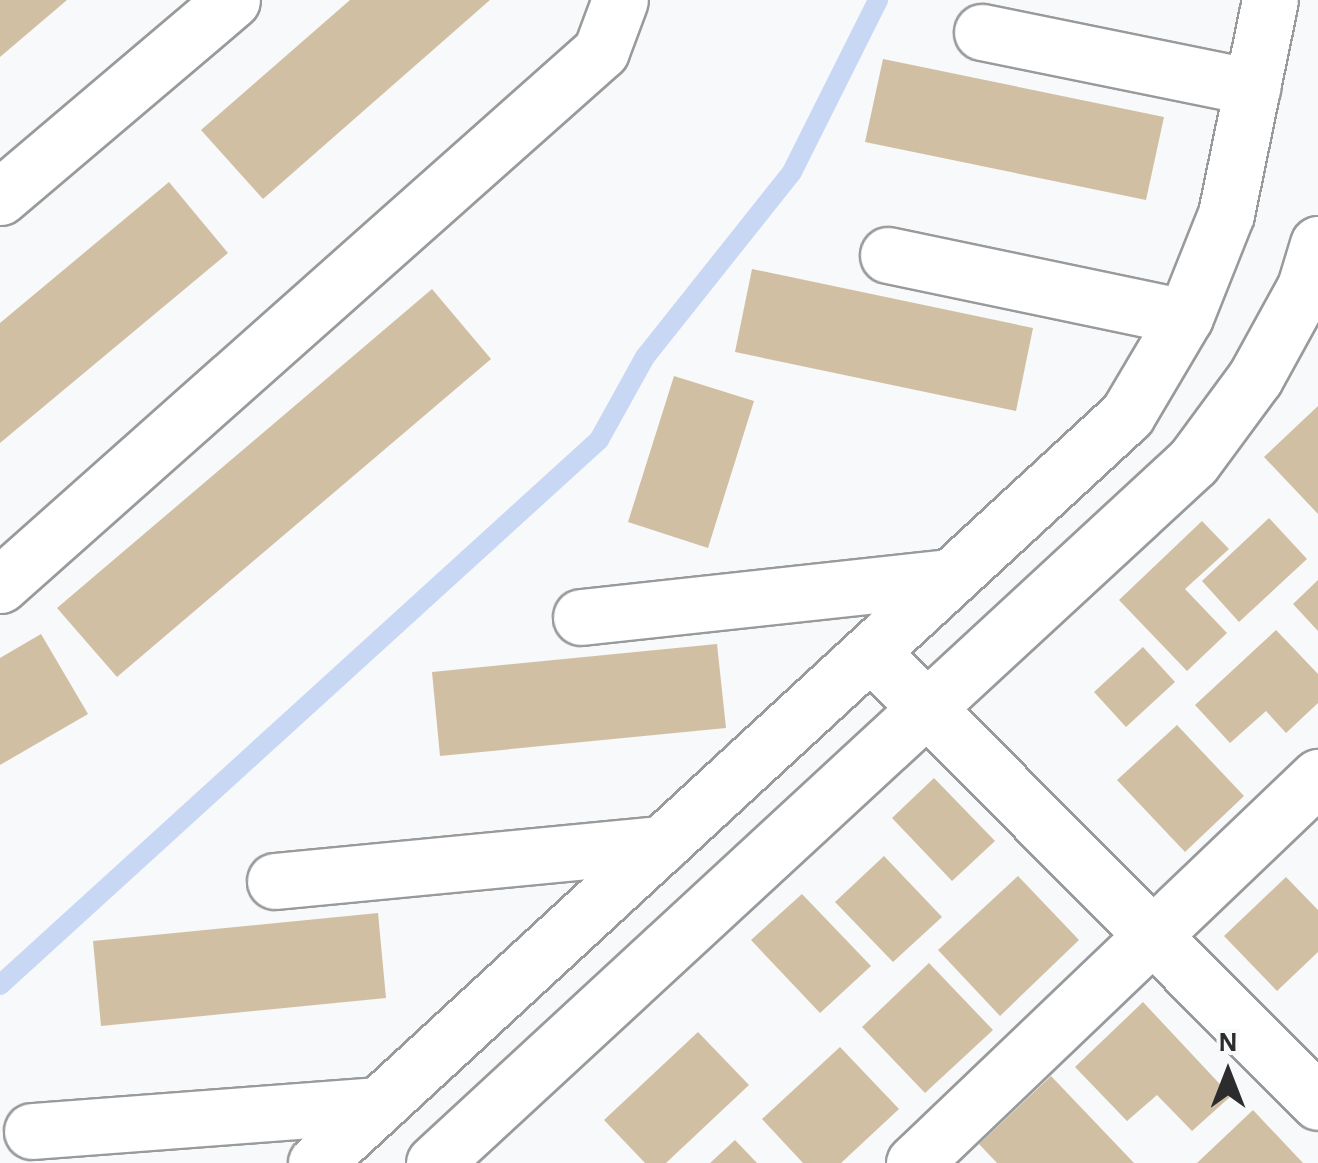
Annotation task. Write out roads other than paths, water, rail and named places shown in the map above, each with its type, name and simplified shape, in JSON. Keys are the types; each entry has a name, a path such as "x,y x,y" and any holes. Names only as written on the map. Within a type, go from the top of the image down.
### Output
{"street":[{"path":"0,197 232,0"},
{"path":"0,585 600,51 620,0"},
{"path":"316,1163 1128,416 1185,317 1226,214 1270,0"},
{"path":"982,32 1252,87"},
{"path":"434,1163 928,711 1193,462 1255,378 1306,287 1318,244"},
{"path":"888,255 1185,317"},
{"path":"581,617 951,577"},
{"path":"871,652 1318,1102"},
{"path":"914,1163 1318,777"},
{"path":"275,881 662,844"},
{"path":"32,1131 378,1105"}],"waterway":[{"path":"0,985 599,440 645,357 792,172 878,0"}]}
